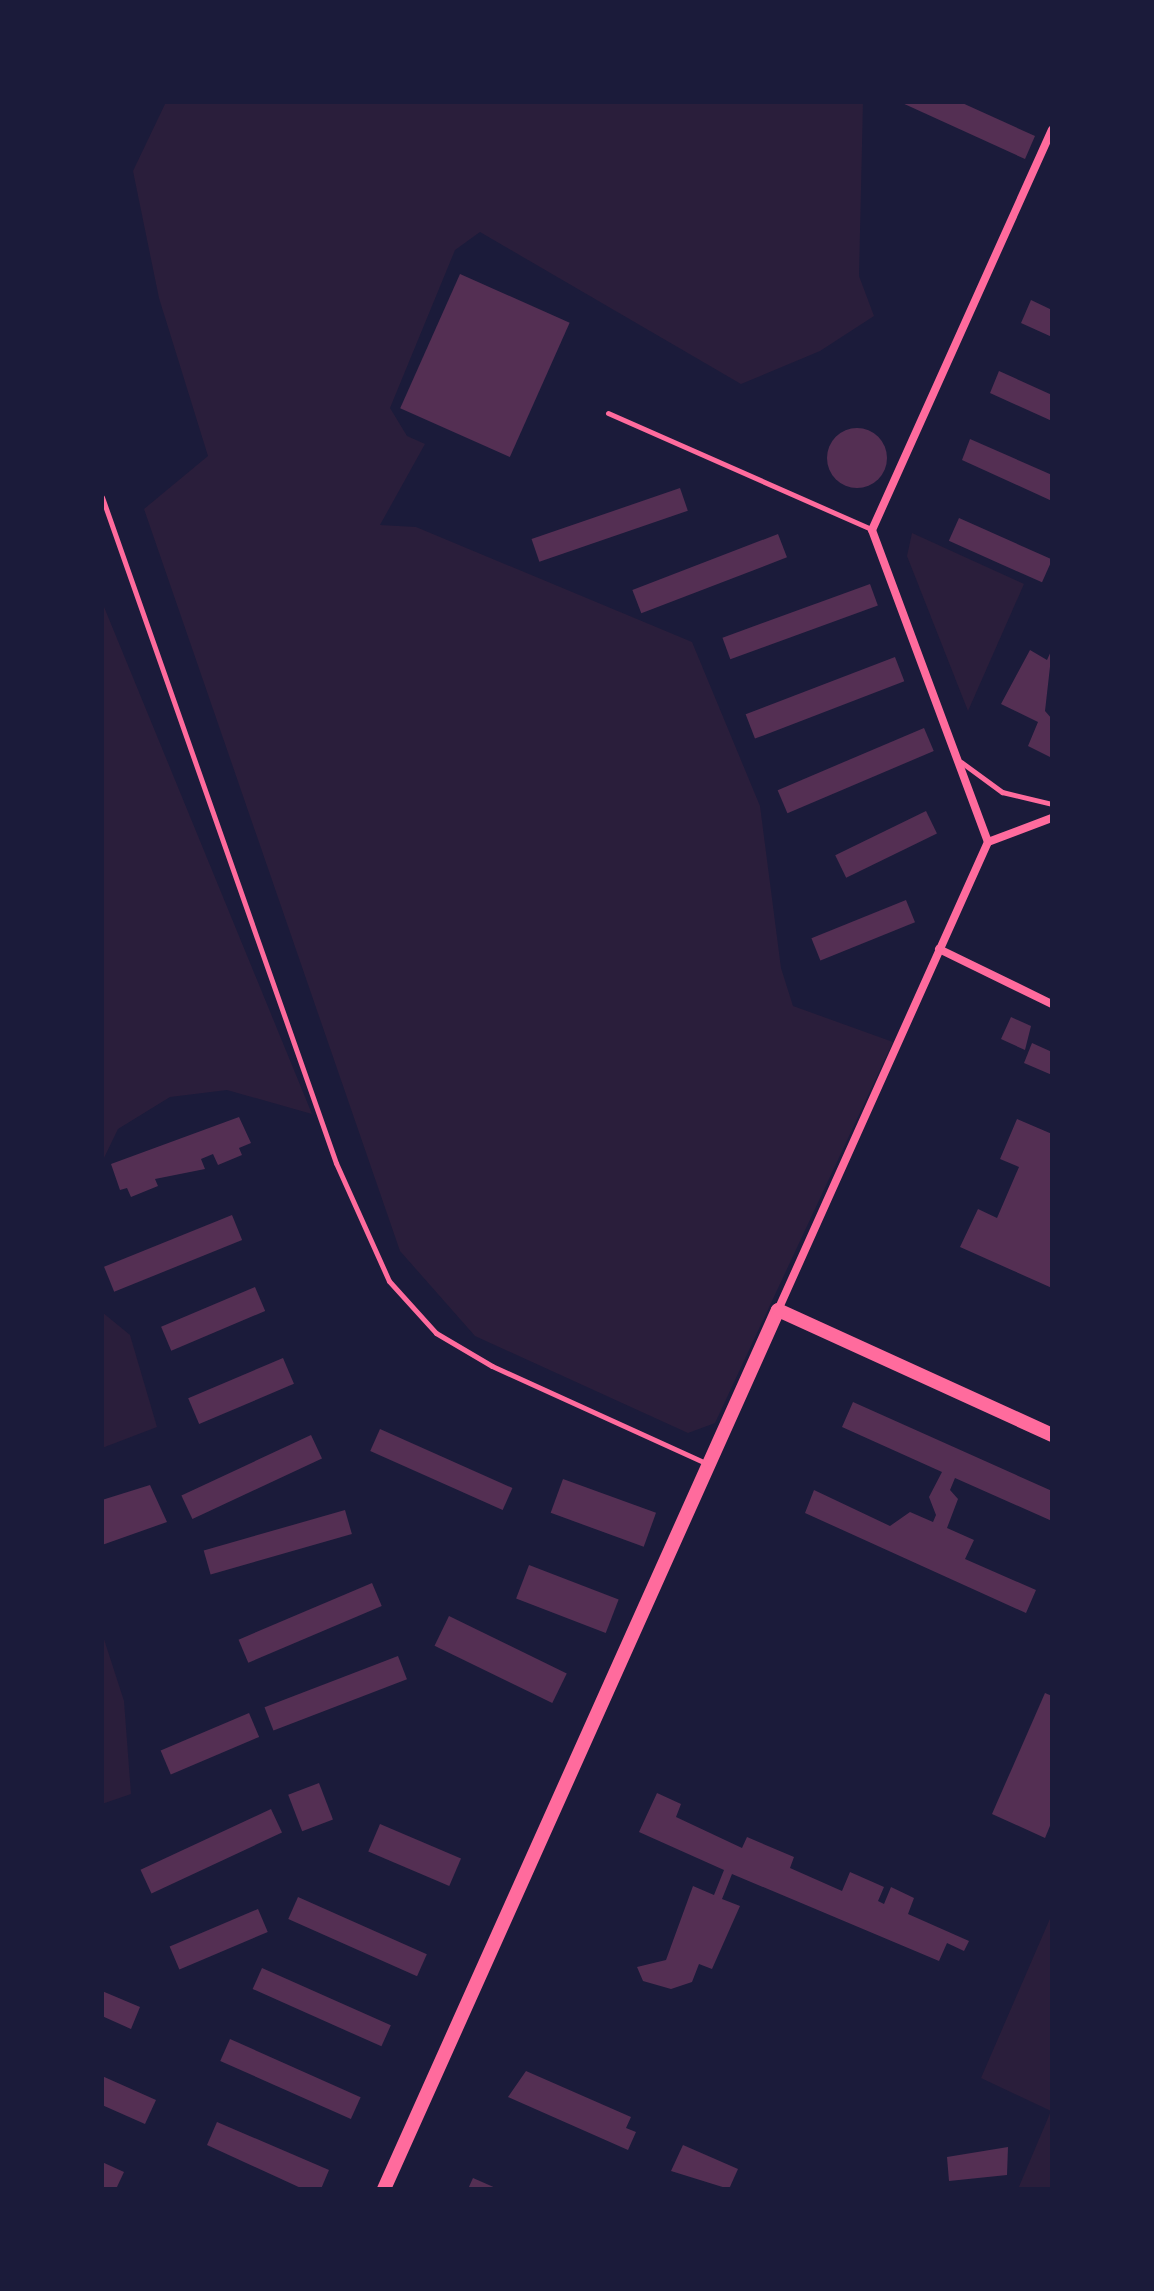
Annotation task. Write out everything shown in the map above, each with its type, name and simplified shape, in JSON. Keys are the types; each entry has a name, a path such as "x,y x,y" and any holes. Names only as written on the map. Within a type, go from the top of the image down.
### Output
{"street":[{"path":"384,2189 988,842 872,530 1052,130"},
{"path":"988,842 1052,818"},
{"path":"939,949 1052,1004"},
{"path":"778,1310 1052,1435"}],"lane":[{"path":"608,413 872,530"},
{"path":"102,497 336,1163 389,1281 436,1333 492,1366 709,1464"},
{"path":"958,760 1002,792 1052,804"}],"shaded area":[{"path":"166,102 863,102 859,276 874,316 820,351 741,384 480,232 455,250 390,408 407,436 425,444 380,525 416,527 692,642 760,806 781,968 793,1006 893,1042 715,1423 688,1433 475,1336 400,1251 144,509 208,456 159,298 133,171"},
{"path":"912,533 1024,584 968,711 907,556"},
{"path":"102,602 312,1114 227,1090 170,1097 118,1129 102,1162"},
{"path":"102,1312 130,1335 157,1427 102,1448"},
{"path":"102,1633 124,1701 131,1794 102,1804"},
{"path":"1052,1914 1052,2189 1018,2189 1051,2111 981,2078"}],"building":[{"path":"900,102 960,102 1035,136 1025,159"},
{"path":"460,274 570,323 510,457 400,408"},
{"path":"1031,300 1052,310 1052,337 1021,323"},
{"path":"999,371 1052,395 1052,421 990,393"},
{"path":"857,428 869,430 878,437 885,446 885,470 878,479 869,486 857,488 845,486 836,479 829,470 827,458 829,446 836,437 845,430"},
{"path":"970,439 1052,475 1052,501 962,460"},
{"path":"680,488 688,511 539,562 532,539"},
{"path":"959,518 1052,559 1042,582 949,541"},
{"path":"778,534 787,557 641,613 632,590"},
{"path":"870,584 878,606 730,659 722,638"},
{"path":"1052,649 1045,711 1052,719 1052,758 1028,746 1038,722 1001,704 1030,650 1047,660"},
{"path":"895,657 904,681 755,739 746,714"},
{"path":"924,728 934,751 787,813 778,790"},
{"path":"926,811 937,833 846,878 835,855"},
{"path":"906,900 915,922 820,960 811,938"},
{"path":"1011,1017 1031,1026 1025,1050 1001,1039"},
{"path":"1032,1043 1052,1052 1052,1075 1024,1063"},
{"path":"239,1117 251,1143 239,1148 242,1155 218,1165 213,1154 201,1159 205,1169 155,1179 158,1186 131,1197 127,1188 120,1190 111,1164"},
{"path":"1017,1119 1052,1134 1052,1288 960,1247 978,1209 997,1218 1019,1167 1000,1159"},
{"path":"232,1215 242,1240 114,1292 104,1267"},
{"path":"255,1287 265,1311 171,1351 161,1327"},
{"path":"283,1358 294,1384 199,1424 188,1398"},
{"path":"853,1402 1052,1491 1052,1521 955,1478 950,1490 958,1499 947,1528 974,1540 965,1559 1036,1590 1026,1613 805,1513 814,1490 890,1526 910,1512 933,1522 936,1515 929,1497 942,1472 842,1427"},
{"path":"380,1429 512,1488 503,1510 370,1451"},
{"path":"311,1435 322,1459 192,1519 181,1495"},
{"path":"563,1479 656,1513 644,1547 551,1513"},
{"path":"150,1485 167,1522 102,1545 102,1500"},
{"path":"345,1510 352,1534 211,1575 204,1551"},
{"path":"529,1565 619,1599 606,1633 516,1599"},
{"path":"372,1583 382,1606 248,1663 239,1640"},
{"path":"449,1616 567,1673 552,1703 435,1646"},
{"path":"398,1656 407,1679 273,1731 264,1707"},
{"path":"1045,1693 1052,1696 1052,1821 1045,1838 992,1814"},
{"path":"249,1713 259,1737 171,1774 161,1751"},
{"path":"319,1783 333,1819 302,1831 288,1795"},
{"path":"657,1793 681,1804 676,1817 742,1848 747,1837 794,1857 790,1868 842,1891 850,1872 884,1887 878,1901 884,1904 891,1887 914,1898 908,1914 969,1941 964,1951 947,1943 939,1961 732,1874 722,1899 740,1906 712,1969 699,1964 692,1982 671,1989 643,1981 637,1967 666,1960 693,1886 714,1895 724,1870 639,1832"},
{"path":"271,1809 282,1833 151,1893 140,1870"},
{"path":"380,1824 461,1858 449,1886 368,1852"},
{"path":"298,1897 427,1954 417,1976 288,1919"},
{"path":"258,1909 268,1932 179,1970 170,1947"},
{"path":"262,1968 391,2025 381,2046 253,1989"},
{"path":"102,1991 140,2007 131,2029 102,2016"},
{"path":"230,2039 361,2097 351,2119 220,2061"},
{"path":"526,2071 631,2117 626,2128 636,2132 628,2150 508,2097"},
{"path":"102,2076 156,2100 145,2124 102,2105"},
{"path":"217,2122 329,2170 321,2189 303,2189 207,2145"},
{"path":"683,2145 738,2169 729,2189 671,2171"},
{"path":"1008,2147 1007,2175 949,2181 947,2157"},
{"path":"102,2162 124,2172 116,2189 102,2189"},
{"path":"473,2178 498,2189 468,2189"}]}
